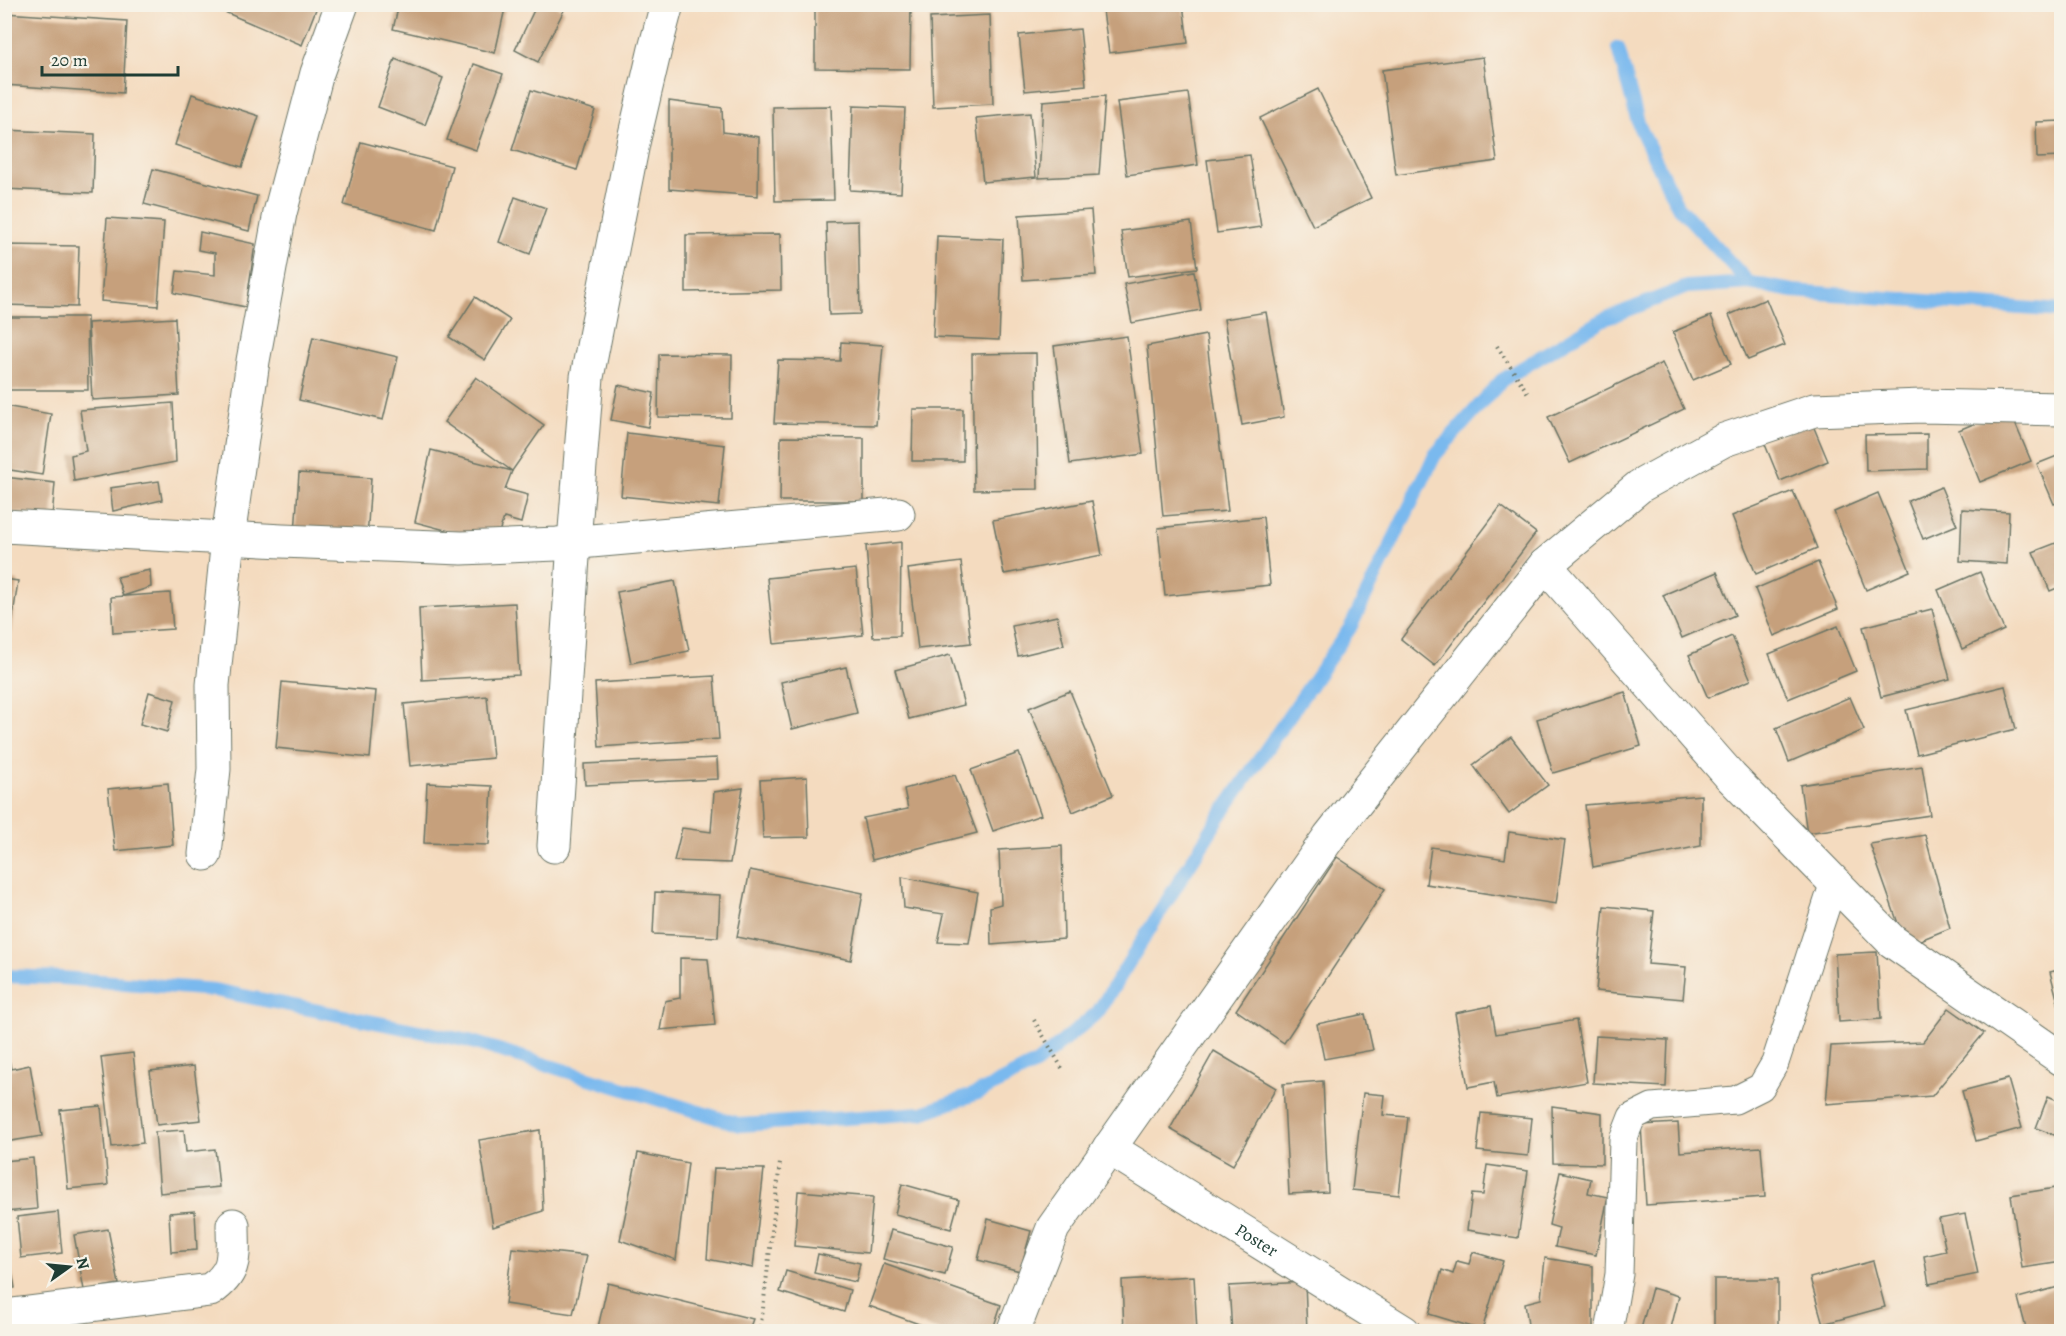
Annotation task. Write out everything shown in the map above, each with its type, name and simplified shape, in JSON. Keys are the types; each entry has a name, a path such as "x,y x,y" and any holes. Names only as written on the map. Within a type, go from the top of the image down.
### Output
{"street":[{"path":"205,854 214,769 213,685 228,538 253,361 280,213 317,73 342,4"},
{"path":"554,846 587,376 633,143 667,4"},
{"path":"1013,1332 1053,1228 1329,837 1545,565 1640,486 1724,440 1814,410 1922,406 2061,409"},
{"path":"4,526 462,548 574,542 898,514"},
{"path":"1545,565 1731,777 1892,941 2061,1059"},
{"name":"Poster","path":"1109,1148 1404,1332"},
{"path":"4,1316 210,1290 225,1280 234,1260 233,1224"}],"lane":[{"path":"1610,1332 1619,1274 1623,1140 1632,1116 1652,1107 1735,1100 1761,1087 1775,1063 1834,882"}],"path":[{"path":"1497,346 1529,395"},
{"path":"1034,1020 1062,1068"},
{"path":"759,1332 780,1163"}],"building":[{"path":"206,4 318,4 302,45"},
{"path":"399,4 506,4 495,53 393,29"},
{"path":"537,4 553,4 564,10 538,62 515,50"},
{"path":"815,4 911,4 910,69 815,68"},
{"path":"1102,4 1183,4 1188,43 1109,53"},
{"path":"4,13 127,21 123,93 4,85"},
{"path":"990,15 993,104 933,107 930,18"},
{"path":"1080,29 1086,85 1025,91 1019,35"},
{"path":"1483,57 1497,161 1396,175 1382,70"},
{"path":"395,59 443,78 425,125 378,107"},
{"path":"474,64 503,74 476,150 447,140"},
{"path":"1318,89 1371,198 1313,226 1260,118"},
{"path":"531,90 595,110 577,170 512,150"},
{"path":"1188,93 1198,165 1127,175 1117,102"},
{"path":"192,94 259,116 242,167 175,145"},
{"path":"1105,96 1099,175 1039,178 1043,101"},
{"path":"669,101 722,108 723,132 759,137 758,196 669,189"},
{"path":"831,106 834,200 775,201 773,107"},
{"path":"853,106 905,108 901,193 850,190"},
{"path":"1030,113 1036,177 983,182 976,118"},
{"path":"2062,121 2062,157 2037,158 2036,122"},
{"path":"4,130 95,134 93,193 4,189"},
{"path":"361,142 452,166 436,230 344,205"},
{"path":"1250,155 1261,227 1217,233 1207,160"},
{"path":"153,169 257,196 249,231 144,204"},
{"path":"515,197 546,208 530,254 499,242"},
{"path":"1091,210 1096,275 1023,280 1019,215"},
{"path":"107,218 164,222 158,306 101,301"},
{"path":"858,221 860,314 829,315 826,222"},
{"path":"1191,222 1197,268 1128,277 1121,231"},
{"path":"200,232 255,244 246,307 174,293 177,271 215,275 215,253 198,250"},
{"path":"780,234 781,290 686,292 686,235"},
{"path":"937,236 1003,239 999,340 933,337"},
{"path":"4,245 79,246 77,307 4,305"},
{"path":"1194,271 1201,310 1132,323 1124,284"},
{"path":"475,297 510,320 485,360 449,337"},
{"path":"1766,299 1785,345 1748,360 1729,315"},
{"path":"1266,312 1284,417 1242,425 1224,319"},
{"path":"1711,316 1731,364 1693,380 1673,332"},
{"path":"4,317 87,317 88,390 4,390"},
{"path":"175,318 179,395 92,400 88,323"},
{"path":"1206,335 1228,511 1163,516 1147,346"},
{"path":"1127,336 1143,454 1070,464 1054,346"},
{"path":"313,337 398,357 383,420 299,400"},
{"path":"841,342 883,345 876,425 774,423 778,360 840,361"},
{"path":"1036,353 1038,489 974,490 972,354"},
{"path":"659,354 732,355 731,418 658,417"},
{"path":"1662,363 1684,409 1570,463 1548,417"},
{"path":"476,377 544,425 512,471 444,422"},
{"path":"618,385 654,393 648,427 611,420"},
{"path":"173,403 176,462 74,481 71,455 86,451 80,410"},
{"path":"4,406 51,414 42,475 4,469"},
{"path":"913,409 963,409 963,461 912,461"},
{"path":"2009,409 2031,461 1980,482 1959,430"},
{"path":"1812,423 1828,461 1780,481 1764,442"},
{"path":"627,433 725,445 719,506 621,496"},
{"path":"1927,434 1927,469 1866,471 1865,435"},
{"path":"781,437 864,438 864,501 780,501"},
{"path":"431,450 512,471 505,489 528,495 521,523 504,518 495,543 415,522"},
{"path":"2062,454 2062,501 2054,504 2037,464"},
{"path":"299,473 371,478 367,539 295,534"},
{"path":"4,477 55,483 52,517 4,511"},
{"path":"159,481 162,500 113,511 110,488"},
{"path":"1941,487 1957,525 1923,539 1908,501"},
{"path":"1793,491 1817,548 1756,574 1732,516"},
{"path":"1878,493 1910,571 1866,590 1834,512"},
{"path":"1092,501 1102,555 1004,574 993,520"},
{"path":"1501,506 1536,533 1435,666 1401,639"},
{"path":"1962,509 2009,512 2007,564 1960,561"},
{"path":"1263,517 1270,585 1165,596 1158,528"},
{"path":"2061,541 2062,586 2050,591 2033,552"},
{"path":"901,542 900,636 873,637 866,546"},
{"path":"961,562 971,643 918,649 908,569"},
{"path":"1818,562 1838,609 1774,636 1755,589"},
{"path":"856,569 863,635 774,644 767,578"},
{"path":"150,570 151,587 123,596 117,577"},
{"path":"1717,572 1735,615 1682,638 1663,595"},
{"path":"1980,572 2004,630 1962,649 1938,590"},
{"path":"4,579 18,581 6,665 4,665"},
{"path":"675,581 689,651 631,663 617,592"},
{"path":"170,593 173,629 113,633 111,597"},
{"path":"515,603 519,675 422,680 419,608"},
{"path":"1932,609 1950,679 1881,697 1863,627"},
{"path":"1057,616 1064,645 1018,656 1012,626"},
{"path":"1838,626 1856,671 1788,699 1769,654"},
{"path":"1732,636 1751,680 1708,698 1689,655"},
{"path":"950,655 964,705 909,719 895,670"},
{"path":"846,667 857,713 792,729 781,682"},
{"path":"714,676 719,739 599,747 595,683"},
{"path":"282,682 376,691 370,758 276,748"},
{"path":"2005,686 2016,729 1917,754 1906,710"},
{"path":"1070,691 1113,795 1073,812 1029,708"},
{"path":"149,692 175,700 167,732 140,724"},
{"path":"1625,692 1641,746 1553,773 1537,719"},
{"path":"487,696 493,758 410,766 404,704"},
{"path":"1850,697 1864,730 1789,762 1776,728"},
{"path":"1511,737 1548,785 1509,814 1473,765"},
{"path":"1019,753 1041,815 993,831 971,770"},
{"path":"717,758 718,779 585,785 584,764"},
{"path":"1922,766 1930,815 1807,833 1800,785"},
{"path":"955,775 977,833 872,860 863,818 908,809 904,789"},
{"path":"807,777 809,837 763,838 760,780"},
{"path":"168,783 173,845 115,851 108,789"},
{"path":"427,783 492,786 489,845 424,843"},
{"path":"743,788 730,863 674,861 682,828 711,832 714,792"},
{"path":"1701,795 1701,846 1593,867 1585,805"},
{"path":"1509,832 1565,840 1556,904 1426,884 1431,847 1505,859"},
{"path":"1925,835 1950,928 1906,946 1870,844"},
{"path":"1062,846 1064,939 991,945 990,907 1001,904 999,850"},
{"path":"1337,857 1385,889 1284,1043 1236,1010"},
{"path":"750,870 863,893 851,960 737,937"},
{"path":"902,877 978,892 969,943 938,942 944,914 904,908"},
{"path":"655,892 720,895 718,937 653,934"},
{"path":"1604,906 1654,911 1648,964 1686,967 1683,999 1596,991"},
{"path":"1877,952 1881,1019 1839,1022 1835,954"},
{"path":"680,958 708,959 715,1025 660,1030 665,1001 680,998"},
{"path":"2062,969 2062,1014 2061,1014 2050,972"},
{"path":"1491,1006 1496,1034 1576,1020 1587,1082 1497,1098 1494,1082 1468,1087 1455,1013"},
{"path":"1949,1008 1984,1033 1932,1096 1826,1104 1831,1046 1923,1042"},
{"path":"1365,1014 1373,1050 1324,1059 1317,1024"},
{"path":"1596,1036 1668,1040 1666,1087 1593,1083"},
{"path":"1214,1051 1276,1088 1233,1165 1170,1129"},
{"path":"133,1053 143,1143 112,1147 101,1057"},
{"path":"9,1060 11,1069 30,1065 42,1136 5,1142 5,1061"},
{"path":"194,1066 201,1120 157,1125 150,1071"},
{"path":"2008,1079 2022,1128 1976,1141 1962,1091"},
{"path":"1323,1081 1328,1192 1289,1194 1283,1084"},
{"path":"1363,1093 1385,1095 1383,1115 1408,1117 1399,1195 1352,1190"},
{"path":"2048,1096 2062,1102 2062,1138 2036,1128"},
{"path":"101,1106 108,1185 68,1189 60,1110"},
{"path":"1552,1106 1602,1113 1602,1164 1553,1163"},
{"path":"1481,1113 1532,1118 1528,1156 1477,1151"},
{"path":"1678,1123 1680,1152 1761,1147 1765,1197 1646,1205 1641,1125"},
{"path":"184,1130 186,1152 215,1149 219,1187 160,1193 155,1132"},
{"path":"540,1130 543,1211 493,1227 479,1140"},
{"path":"638,1153 688,1163 676,1260 620,1240"},
{"path":"33,1158 37,1209 4,1212 4,1161"},
{"path":"1487,1165 1528,1171 1518,1238 1467,1230 1472,1194 1483,1195"},
{"path":"714,1168 764,1169 753,1268 707,1259"},
{"path":"1560,1172 1591,1179 1588,1193 1608,1197 1596,1255 1555,1247 1559,1228 1549,1225"},
{"path":"902,1184 959,1200 951,1229 895,1214"},
{"path":"2062,1187 2062,1262 2022,1268 2011,1195"},
{"path":"798,1191 873,1197 868,1253 794,1246"},
{"path":"195,1211 197,1250 171,1252 169,1213"},
{"path":"58,1212 62,1253 21,1258 17,1217"},
{"path":"1965,1214 1978,1274 1929,1284 1924,1256 1946,1251 1939,1219"},
{"path":"988,1219 1031,1231 1020,1271 978,1260"},
{"path":"108,1229 119,1284 84,1290 74,1235"},
{"path":"891,1230 953,1247 945,1275 883,1259"},
{"path":"512,1248 587,1256 573,1314 505,1304"},
{"path":"8,1251 15,1288 4,1290 4,1252"},
{"path":"1473,1252 1503,1261 1482,1330 1429,1314 1442,1270 1453,1274 1457,1261 1469,1264"},
{"path":"818,1254 860,1263 856,1282 814,1273"},
{"path":"1545,1258 1593,1266 1593,1332 1529,1332 1525,1303 1541,1299"},
{"path":"1873,1261 1885,1307 1823,1324 1810,1278"},
{"path":"884,1264 1001,1305 992,1332 941,1332 869,1306"},
{"path":"786,1271 850,1290 844,1312 780,1292"},
{"path":"1194,1276 1197,1332 1124,1332 1122,1280"},
{"path":"1714,1279 1778,1279 1778,1332 1714,1332"},
{"path":"1305,1282 1307,1332 1232,1332 1229,1286"},
{"path":"608,1283 753,1319 748,1332 597,1332"},
{"path":"2062,1286 2062,1332 2027,1332 2018,1298"},
{"path":"1652,1288 1679,1296 1670,1332 1650,1332 1641,1329"}],"waterway":[{"path":"1618,48 1639,126 1677,205 1749,283"},
{"path":"4,976 62,978 214,990 469,1041 741,1125 922,1113 978,1093 1037,1063 1098,1012 1218,819 1350,628 1435,455 1502,380 1602,320 1687,287 1749,283 1793,291 2062,311"}]}
